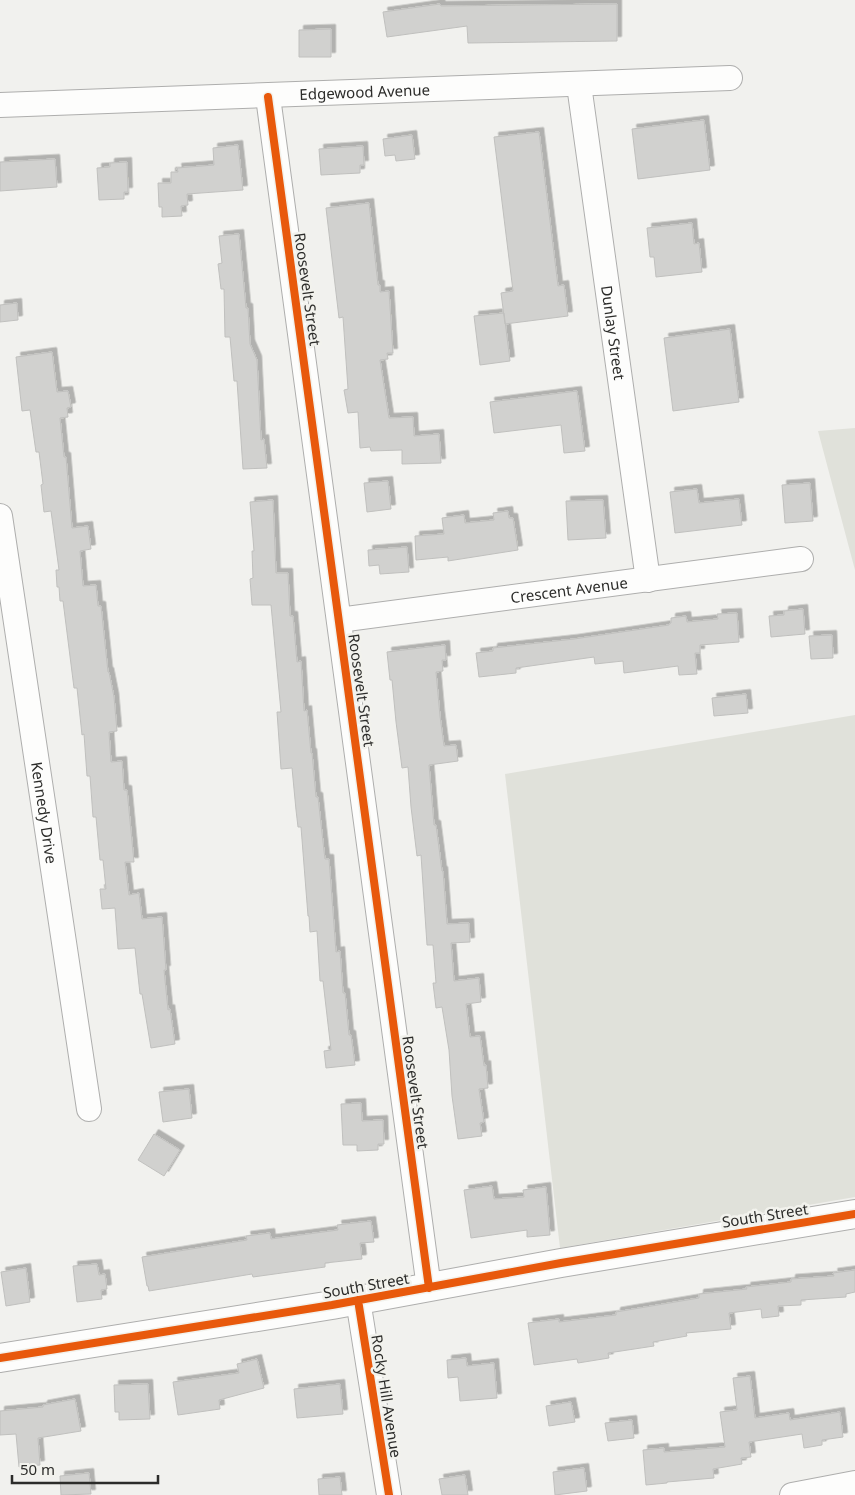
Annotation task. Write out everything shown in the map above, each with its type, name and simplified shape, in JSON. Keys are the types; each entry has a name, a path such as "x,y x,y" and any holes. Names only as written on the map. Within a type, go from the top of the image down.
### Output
{"main road":[{"name":"South Street","path":"0,1358 358,1300 561,1263 855,1214"}],"street":[{"name":"Edgewood Avenue","path":"0,105 268,97 730,78"},
{"name":"Dunlay Street","path":"579,85 648,580"},
{"name":"Roosevelt Street","path":"268,97 429,1288"},
{"name":"Kennedy Drive","path":"0,516 89,1109"},
{"name":"Crescent Avenue","path":"339,620 801,559"},
{"name":"Rocky Hill Avenue","path":"358,1300 389,1495"},
{"path":"792,1495 855,1483"}],"shaded area":[{"path":"855,428 855,570 818,431"},
{"path":"855,715 855,1197 560,1248 505,774"}],"building":[{"path":"440,4 441,6 617,4 617,41 468,43 467,26 387,37 383,12"},
{"path":"331,29 331,57 299,57 299,30"},
{"path":"704,120 710,170 638,179 632,129"},
{"path":"539,132 558,286 564,285 568,316 505,324 501,293 513,291 494,137"},
{"path":"412,135 415,159 396,161 395,155 385,156 383,139"},
{"path":"238,145 243,190 187,194 188,205 181,206 182,216 162,217 162,207 159,207 158,183 171,183 171,172 178,172 177,168 214,165 213,148"},
{"path":"363,146 364,165 360,165 360,173 321,175 319,149"},
{"path":"55,159 57,187 0,191 0,162"},
{"path":"127,162 128,192 124,192 124,199 99,200 97,168 110,167 110,163"},
{"path":"369,203 378,285 380,285 380,292 389,291 393,353 387,353 388,359 380,360 389,418 413,417 414,436 439,434 441,463 402,464 402,450 371,451 370,447 360,448 358,412 348,413 344,390 348,389 343,317 339,318 326,208"},
{"path":"692,223 694,244 699,243 702,272 656,277 654,257 650,257 647,228"},
{"path":"239,234 246,308 248,308 250,344 257,360 261,440 264,439 267,468 243,469 237,381 234,381 230,337 225,337 224,289 221,289 218,264 222,263 219,236"},
{"path":"17,303 18,320 0,322 0,305"},
{"path":"504,313 510,361 480,365 474,316"},
{"path":"730,329 739,402 673,411 664,338"},
{"path":"52,352 57,392 68,391 71,407 67,408 68,417 60,418 64,457 66,457 72,528 88,526 91,549 80,551 83,586 96,585 98,606 101,606 108,672 114,697 117,731 109,732 111,762 122,761 124,790 127,790 134,862 125,862 129,895 139,893 142,919 162,917 168,1010 170,1009 175,1044 151,1048 142,994 140,994 135,948 118,949 115,908 102,909 100,889 106,889 103,860 100,860 96,817 93,817 90,776 87,776 84,734 82,735 77,688 74,688 63,601 60,601 59,587 57,587 56,570 59,570 51,511 44,512 39,452 36,452 30,410 22,411 16,357"},
{"path":"577,391 585,451 564,453 561,425 494,433 490,402"},
{"path":"388,481 391,509 367,512 364,483"},
{"path":"810,483 813,521 785,523 782,485"},
{"path":"697,489 699,503 739,499 742,525 675,533 670,492"},
{"path":"273,500 276,573 288,573 290,616 293,616 297,662 301,661 304,711 307,710 316,797 318,797 325,859 329,859 336,952 340,951 343,993 345,993 349,1035 351,1035 355,1065 326,1068 324,1051 331,1050 323,981 320,981 317,931 310,932 301,827 298,827 292,768 281,769 277,712 281,712 271,605 252,605 250,579 253,578 252,551 254,551 250,502"},
{"path":"603,500 606,538 568,540 566,501"},
{"path":"508,511 509,518 513,518 518,550 448,561 448,557 416,560 415,536 444,534 442,518 464,515 465,523 494,520 493,513"},
{"path":"407,547 409,572 380,574 379,565 369,566 368,550"},
{"path":"803,609 805,634 771,637 769,616 784,615 784,611"},
{"path":"737,613 739,642 700,645 700,653 695,653 697,674 679,675 678,666 624,673 623,661 595,664 594,657 516,668 516,673 479,677 476,653 493,651 493,648 574,639 669,625 671,618 686,616 687,622 718,619 717,614"},
{"path":"832,635 833,658 811,659 809,636"},
{"path":"445,645 446,660 442,660 443,671 436,672 440,716 444,746 456,745 458,761 429,765 434,825 436,825 443,871 447,924 469,923 470,942 451,943 454,981 479,978 481,1002 466,1004 470,1037 480,1036 484,1066 486,1065 488,1088 479,1089 484,1122 480,1123 482,1136 458,1139 452,1096 449,1050 442,1007 436,1008 433,983 436,983 433,945 427,945 421,855 417,856 408,767 402,768 387,652"},
{"path":"746,694 748,713 714,716 712,698"},
{"path":"189,1089 192,1118 163,1122 159,1092"},
{"path":"361,1103 362,1121 383,1120 384,1144 378,1144 378,1150 357,1151 357,1145 343,1145 341,1104"},
{"path":"154,1134 180,1150 164,1176 138,1160"},
{"path":"492,1186 494,1199 524,1197 523,1190 546,1187 550,1235 527,1237 527,1230 471,1238 464,1190"},
{"path":"371,1221 374,1242 360,1243 362,1259 325,1263 325,1267 253,1277 252,1274 149,1291 147,1286 142,1257 247,1240 246,1236 270,1233 271,1239 338,1230 337,1225"},
{"path":"97,1264 99,1275 105,1274 107,1289 101,1290 102,1299 77,1302 73,1266"},
{"path":"26,1268 30,1302 6,1306 1,1272"},
{"path":"855,1270 855,1292 846,1294 846,1297 801,1300 801,1305 778,1306 779,1316 762,1318 761,1309 729,1313 731,1329 686,1333 687,1336 653,1342 654,1346 608,1353 609,1358 578,1363 577,1359 534,1365 528,1323 559,1319 559,1322 616,1315 616,1312 699,1298 699,1294 791,1282 791,1279 834,1276 833,1273"},
{"path":"466,1358 467,1366 494,1363 497,1398 460,1401 458,1377 448,1378 447,1360"},
{"path":"257,1359 264,1388 219,1400 220,1409 178,1415 173,1382 239,1373 237,1364"},
{"path":"750,1376 755,1418 789,1413 790,1420 840,1412 843,1437 822,1440 822,1445 804,1448 802,1434 749,1442 751,1457 741,1458 742,1464 713,1469 714,1478 646,1485 643,1450 664,1448 664,1452 725,1447 720,1412 737,1410 733,1378"},
{"path":"148,1384 150,1419 119,1420 119,1412 115,1412 114,1385"},
{"path":"340,1384 343,1414 297,1418 294,1389"},
{"path":"75,1399 81,1431 38,1438 40,1465 19,1467 16,1434 0,1435 0,1411 43,1407 43,1405"},
{"path":"571,1402 575,1422 549,1426 546,1406"},
{"path":"632,1420 634,1438 608,1441 605,1423"},
{"path":"584,1468 587,1491 555,1495 553,1472"},
{"path":"89,1473 91,1494 61,1495 60,1476"},
{"path":"465,1475 468,1495 442,1495 439,1479"},
{"path":"340,1477 342,1495 319,1495 318,1479"}],"cycle path":[{"path":"268,97 429,1288"},
{"path":"0,1358 332,1305 561,1263 855,1214"},
{"path":"358,1300 389,1495"}]}
